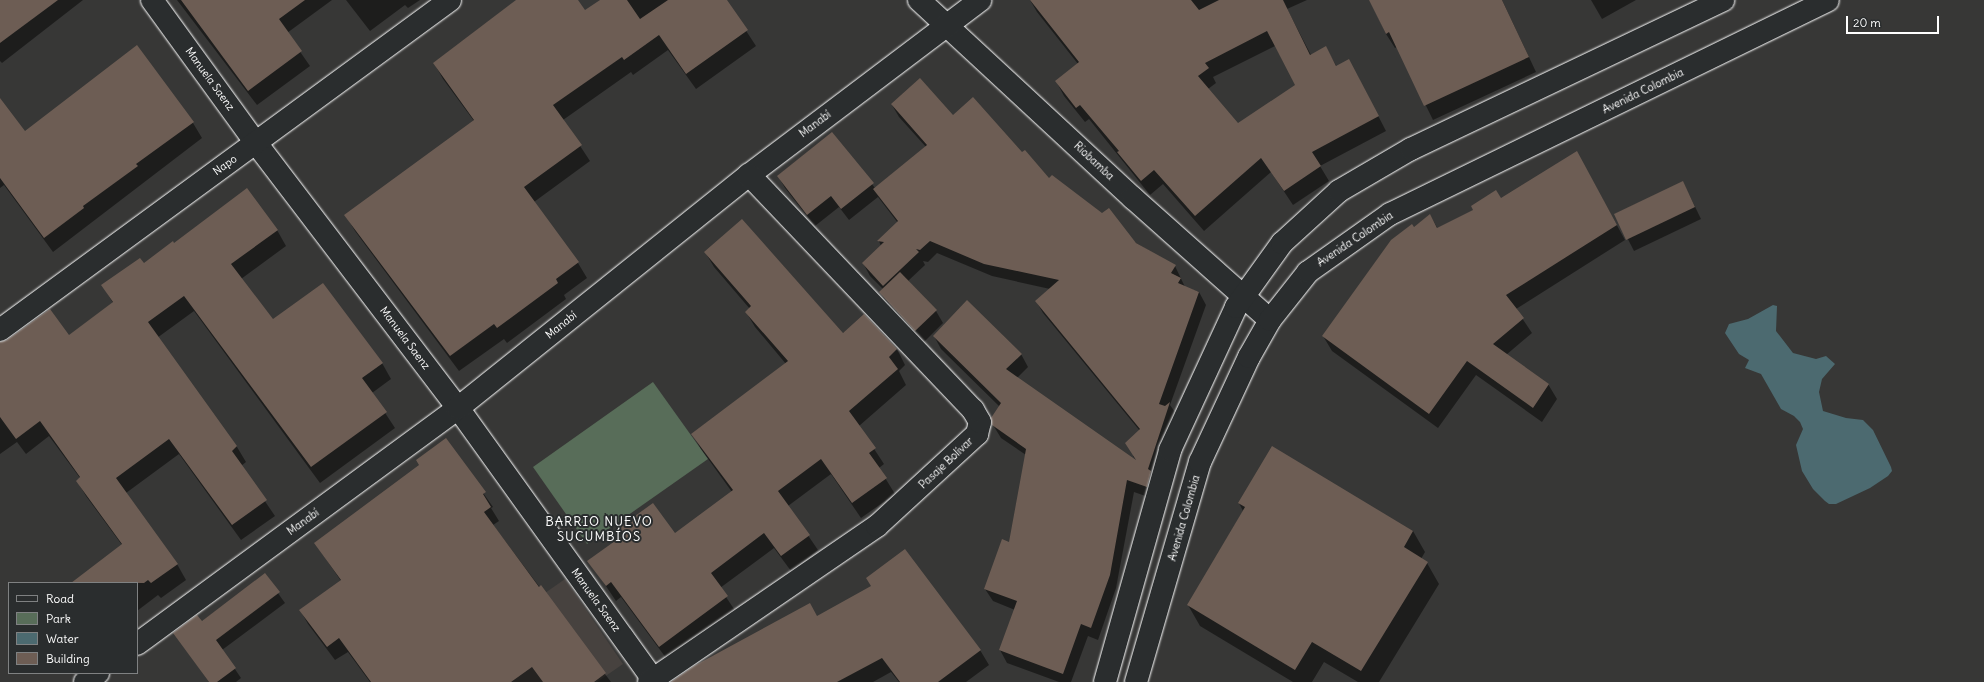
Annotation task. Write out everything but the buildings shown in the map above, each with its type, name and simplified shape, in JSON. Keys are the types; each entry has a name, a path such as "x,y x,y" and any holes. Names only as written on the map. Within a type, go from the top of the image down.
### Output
{"street":[{"name":"Manuela Saenz","path":"152,0 256,143 458,408 651,681"},
{"name":"Napo","path":"0,330 450,0"},
{"name":"Riobamba","path":"919,0 1133,198 1270,320"},
{"name":"Manabí","path":"138,643 458,408 749,175 946,24 980,0"},
{"path":"1105,682 1170,450 1236,307 1282,243 1339,191 1411,149 1723,0"},
{"name":"Avenida Colombia","path":"1136,682 1200,462 1249,357 1270,320 1308,272 1390,214 1828,0"},
{"name":"Pasaje Bolívar","path":"651,681 877,526 977,434 980,422 973,410 749,175"},
{"path":"86,682 97,674"}],"shaded area":[{"path":"565,579 623,664 597,682 388,682 458,654"}],"green space":[{"path":"653,382 708,459 587,544 533,467"}],"water":[{"path":"1773,305 1777,306 1776,331 1793,353 1816,359 1826,356 1835,364 1822,379 1819,392 1823,411 1846,418 1863,420 1873,430 1891,467 1892,471 1888,476 1870,488 1836,504 1829,504 1825,501 1813,489 1802,471 1796,445 1803,429 1800,422 1794,416 1781,409 1761,374 1745,368 1749,360 1739,354 1725,333 1729,324 1748,319"}],"district":[{"name":"BARRIO NUEVO SUCUMBÍOS","path":"599,530"}]}
